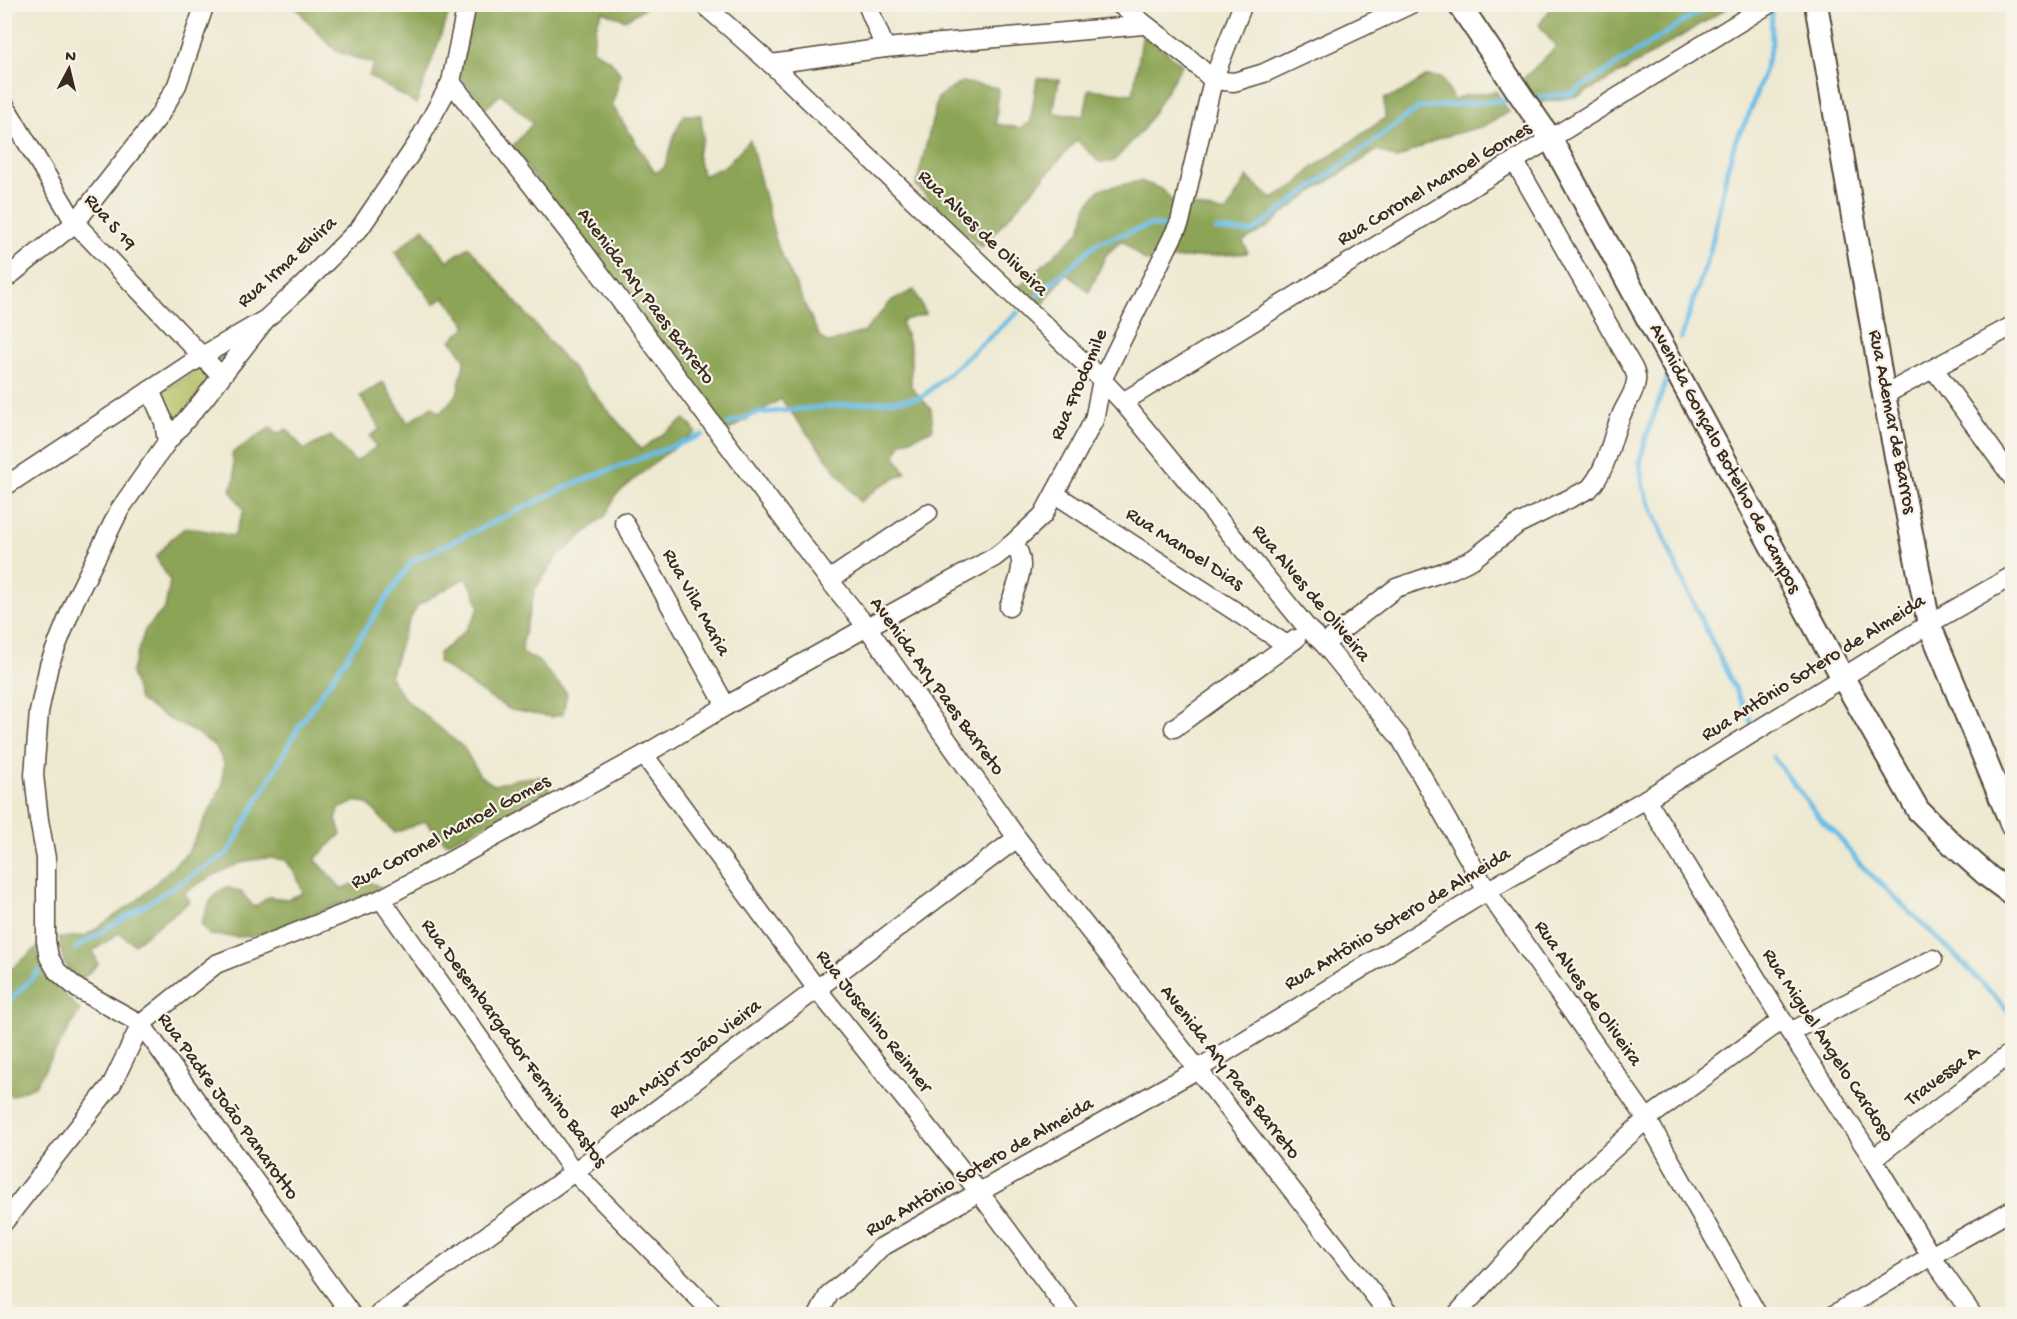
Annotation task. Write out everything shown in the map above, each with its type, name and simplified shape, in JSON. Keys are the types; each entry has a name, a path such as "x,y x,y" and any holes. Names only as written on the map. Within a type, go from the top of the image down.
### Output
{"street":[{"path":"4,280 75,224 159,116 177,85 205,4"},
{"name":"Rua Irma Elvira","path":"4,487 202,356 266,319 360,228 417,144 451,82 467,4"},
{"name":"Rua Alves de Oliveira","path":"703,4 771,64 1102,380 1123,402 1308,629 1324,644 1401,740 1487,891 1647,1119 1757,1314"},
{"path":"867,4 885,48"},
{"path":"1119,4 1143,25 1190,59 1213,80 1234,82 1264,73 1411,4"},
{"name":"Rua Frodomile","path":"867,627 995,557 1043,515 1094,420 1102,380 1180,222 1213,80 1243,4"},
{"name":"Avenida Gonçalo Botelho de Campos","path":"1459,4 1551,140 1843,678 1918,810 1959,851 2013,894"},
{"name":"Rua Ademar de Barros","path":"1816,4 1884,395 1929,624 2013,825"},
{"name":"Rua Coronel Manoel Gomes","path":"1123,402 1761,9"},
{"path":"771,64 885,48 1143,25"},
{"name":"Avenida Ary Paes Barreto","path":"451,82 584,252 829,580 867,627 1017,838 1389,1314"},
{"name":"Rua S 19","path":"4,104 75,224 221,376"},
{"path":"1324,644 1395,588 1452,569 1473,559 1518,524 1589,489 1603,470 1620,417 1636,383 1636,376 1515,162"},
{"name":"Rua Padre João Panarotto","path":"266,319 167,442 120,509 71,611 49,665 39,712 34,775 46,858 46,941 49,957 57,971 78,989 141,1024 351,1314"},
{"path":"1884,395 2013,326"},
{"path":"1934,369 2013,477"},
{"path":"150,390 164,422 167,442"},
{"name":"Rua Manoel Dias","path":"1055,494 1287,645"},
{"path":"829,580 928,513"},
{"name":"Rua Vila Maria","path":"624,522 726,706"},
{"path":"1009,606 1022,566 1021,552 1013,543"},
{"name":"Rua Antônio Sotero de Almeida","path":"819,1314 830,1294 857,1272 880,1248 1198,1069 1487,891 1646,799 1929,624 2013,576"},
{"name":"Rua Coronel Manoel Gomes","path":"4,1222 112,1084 141,1024 216,964 381,899 644,755 867,627"},
{"path":"1174,728 1308,629"},
{"name":"Rua Juscelino Reinner","path":"644,755 817,989 979,1192 1070,1314"},
{"name":"Rua Miguel Angelo Cardoso","path":"1646,799 1786,1026 1873,1159 1931,1256 1972,1314"},
{"name":"Rua Major João Vieira","path":"379,1314 574,1172 1017,838"},
{"name":"Rua Desembargador Fermino Bastos","path":"381,899 574,1172 714,1314"},
{"path":"1457,1314 1582,1177 1647,1119 1786,1026 1933,960"},
{"name":"Travessa A","path":"1873,1159 2013,1052"},
{"path":"1835,1314 2013,1210"}],"green space":[{"path":"294,5 452,5 416,104 369,76 374,64 336,51"},
{"path":"475,5 648,5 625,20 602,11 595,29 593,50 611,61 621,75 612,105 655,173 664,168 677,128 684,115 701,115 703,139 697,154 703,176 725,166 750,140 777,245 820,337 829,343 865,331 892,300 914,290 926,314 901,321 911,350 911,387 931,409 933,429 901,443 895,456 906,473 882,485 860,502 781,399 724,433 512,147 533,123 501,94 485,109 459,75"},
{"path":"1553,5 1732,5 1579,96 1536,103 1522,80 1556,47 1539,25"},
{"path":"1143,32 1182,65 1144,128 1113,162 1099,162 1077,140 981,248 916,186 938,97 962,82 998,88 996,124 1020,128 1030,123 1037,78 1059,80 1053,113 1084,116 1089,89 1133,94"},
{"path":"1427,76 1442,78 1454,101 1463,96 1496,91 1509,112 1484,126 1439,138 1397,159 1378,150 1319,187 1268,227 1243,241 1248,253 1145,261 1122,240 1106,255 1089,292 1066,273 1041,307 1017,289 1080,231 1087,206 1100,189 1140,181 1162,189 1172,201 1226,213 1247,177 1272,199 1296,185 1311,169 1385,118 1384,99 1402,92"},
{"path":"424,228 447,261 469,247 641,449 685,419 696,432 660,458 616,495 606,515 557,557 535,589 523,638 522,652 538,661 567,693 563,714 552,717 511,710 438,662 439,653 463,633 479,607 474,591 465,578 418,605 405,629 390,677 404,698 464,748 480,776 494,785 540,776 550,790 510,813 446,843 425,821 395,833 369,805 356,801 339,809 336,820 341,834 315,859 342,889 363,882 382,888 259,935 238,937 209,935 201,924 205,913 213,898 227,887 241,892 254,907 269,897 288,899 303,893 297,877 286,860 272,858 245,862 220,872 184,892 190,901 134,944 119,933 93,951 98,964 81,980 64,962 59,938 85,936 138,900 188,852 222,786 224,763 216,747 139,700 131,673 145,630 165,608 170,581 156,557 171,539 186,527 234,536 244,510 230,490 235,478 232,453 271,427 277,434 287,429 304,450 331,436 355,462 376,447 370,436 380,429 360,396 383,382 408,423 432,406 440,413 457,394 465,359 451,340 467,326 444,297 434,304 395,252"},
{"path":"242,343 176,425 170,423 159,401 161,392"},
{"path":"38,947 46,974 80,1010 35,1086 11,1096 5,1091 5,974"}],"waterway":[{"path":"1529,98 1571,94 1711,4"},
{"path":"1681,338 1710,252 1727,170 1736,139 1748,117 1766,66 1772,43 1771,11 1768,7"},
{"path":"1216,230 1252,232 1418,108 1517,99"},
{"path":"1038,295 1097,243 1150,225 1172,228"},
{"path":"728,424 757,413 921,398 1017,313"},
{"path":"1669,373 1645,440 1640,464 1643,487 1679,573 1753,726"},
{"path":"76,948 228,853 300,725 412,561 573,484 702,435"},
{"path":"1773,757 1823,822 1836,833 1859,863 1959,959 2012,1015"},
{"path":"4,1006 39,971"}]}
